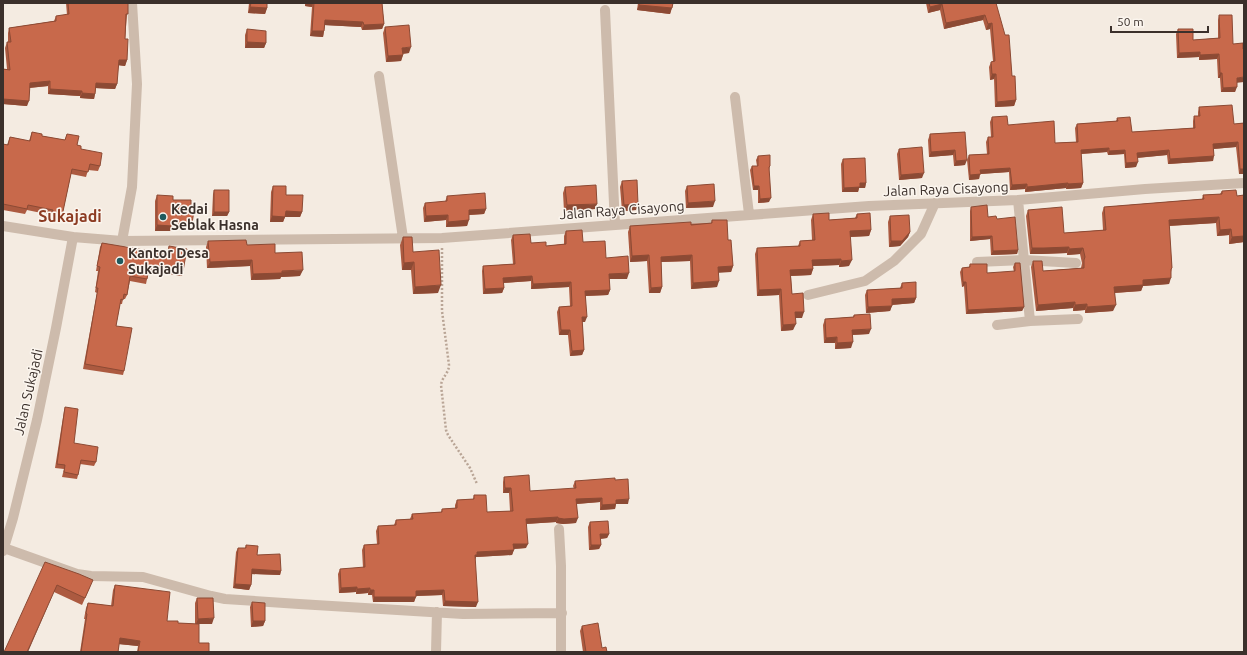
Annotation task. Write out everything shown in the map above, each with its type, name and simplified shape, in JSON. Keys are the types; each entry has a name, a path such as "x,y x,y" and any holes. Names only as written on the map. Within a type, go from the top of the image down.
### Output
{"street":[{"path":"122,240 132,187 136,92 132,3"},
{"path":"605,10 615,225"},
{"path":"379,76 403,238"},
{"path":"735,97 749,214"},
{"name":"Jalan Raya Cisayong","path":"3,226 73,237 122,240 442,238 749,214 869,206 1018,200 1145,189 1244,183"},
{"path":"1018,200 1030,321"},
{"path":"808,295 864,281 894,261 921,234 935,203"},
{"name":"Jalan Sukajadi","path":"3,550 13,518 37,420 73,237"},
{"path":"977,262 1024,260 1076,263"},
{"path":"997,325 1030,321 1078,319"},
{"path":"558,529 561,566 561,652"},
{"path":"3,550 77,574 91,576 143,577 225,599 463,614 562,613"},
{"path":"436,652 437,612"}],"path":[{"path":"442,238 441,299 449,369 441,385 445,425 448,435 470,468 477,484"}],"building":[{"path":"68,3 128,3 125,39 128,39 127,60 119,60 117,84 96,83 95,94 82,93 82,91 50,89 50,81 30,83 29,101 3,99 3,69 10,70 7,42 11,42 9,28 56,21 56,16 69,14"},
{"path":"251,3 267,3 267,8 250,7"},
{"path":"314,3 382,3 384,24 364,25 363,22 325,20 324,31 312,31"},
{"path":"639,3 673,3 672,8 639,5"},
{"path":"929,3 996,3 1005,35 1009,35 1012,76 1015,76 1016,100 997,102 996,74 992,74 991,62 995,61 992,23 988,24 985,15 946,23 942,4 930,7"},
{"path":"1219,15 1232,15 1233,44 1243,43 1244,77 1237,78 1237,87 1223,88 1222,73 1220,73 1219,54 1200,55 1200,52 1179,53 1178,29 1193,29 1193,40 1220,38"},
{"path":"409,25 411,47 402,48 403,55 388,56 385,27"},
{"path":"247,29 266,31 266,43 247,42"},
{"path":"1232,105 1234,124 1244,123 1244,169 1240,169 1238,142 1213,144 1214,156 1170,159 1169,150 1137,153 1138,162 1126,163 1125,150 1109,151 1109,148 1081,150 1083,183 1027,187 1027,184 1012,185 1010,168 980,170 981,174 970,175 969,155 989,154 988,137 993,137 992,117 1007,116 1008,125 1054,121 1055,143 1078,142 1077,124 1118,121 1117,118 1130,117 1132,132 1195,128 1194,116 1200,116 1199,107"},
{"path":"32,132 42,134 42,136 65,140 67,134 79,136 77,145 81,146 81,149 102,153 100,166 90,164 88,172 72,169 62,216 52,214 53,210 28,205 27,209 3,204 3,144 8,145 10,137 30,141"},
{"path":"965,132 967,160 956,161 955,150 931,152 930,134"},
{"path":"922,147 924,173 901,175 899,149"},
{"path":"770,155 769,167 771,198 760,199 759,186 754,186 752,166 758,166 758,156"},
{"path":"865,158 866,183 860,183 860,187 844,188 843,159"},
{"path":"637,180 638,204 624,205 622,181"},
{"path":"714,184 715,201 688,203 687,186"},
{"path":"596,185 597,204 567,205 565,187"},
{"path":"273,186 286,186 286,195 303,195 302,212 286,211 285,217 272,216"},
{"path":"214,190 229,190 229,212 214,212"},
{"path":"1236,190 1237,196 1244,195 1244,236 1232,237 1231,229 1220,230 1219,217 1169,220 1172,268 1171,278 1143,280 1143,285 1114,287 1116,305 1087,307 1087,304 1075,305 1075,302 1038,305 1033,261 1042,261 1043,271 1084,268 1085,257 1083,248 1032,248 1028,210 1062,207 1064,233 1106,230 1104,207 1204,199 1203,195 1222,194 1222,191"},
{"path":"485,193 486,209 469,210 469,220 448,222 448,215 426,216 425,203 447,201 447,196"},
{"path":"157,195 173,196 173,200 191,200 191,210 194,210 192,224 172,224 172,226 157,225"},
{"path":"987,205 988,217 996,216 997,219 1015,217 1018,250 993,251 992,236 972,237 971,207"},
{"path":"829,213 829,220 857,218 857,214 870,213 871,230 850,231 852,260 812,260 813,269 790,270 792,294 803,293 804,312 795,312 796,324 783,325 781,289 759,290 757,248 800,246 800,241 815,240 813,214"},
{"path":"909,215 910,232 902,241 891,241 890,216"},
{"path":"712,220 727,220 728,240 731,240 733,266 718,267 719,281 693,283 692,255 661,257 662,287 651,288 649,255 632,256 630,226 691,222 691,225 712,223"},
{"path":"582,230 583,242 605,241 606,258 628,256 629,273 609,274 610,290 585,291 587,317 582,317 584,350 572,351 570,330 561,330 559,307 572,306 571,282 533,284 532,276 503,278 504,288 485,289 483,266 515,264 513,235 530,234 531,243 546,242 546,246 566,244 566,231"},
{"path":"403,237 412,237 413,252 439,250 441,285 415,287 414,262 404,263"},
{"path":"246,240 247,245 275,244 275,253 302,252 303,270 282,271 282,273 253,274 252,260 210,262 208,241"},
{"path":"102,243 168,254 169,246 187,249 183,271 149,267 147,279 130,276 127,295 124,294 123,300 121,299 116,326 132,328 124,371 85,364 98,288 96,288 100,267 97,266"},
{"path":"1015,263 1020,263 1024,307 968,310 966,282 963,282 962,268 970,267 970,264 987,264 987,273 1015,271"},
{"path":"916,282 916,298 892,299 892,306 868,307 867,290 902,288 902,283"},
{"path":"870,314 871,329 852,330 853,342 837,343 837,337 826,338 825,319 854,317 854,315"},
{"path":"65,407 78,409 74,443 98,447 96,462 81,460 78,475 64,472 65,465 57,464"},
{"path":"529,475 530,491 576,488 575,481 615,478 615,480 628,479 629,499 616,500 616,504 602,505 602,498 576,499 578,518 564,519 558,517 526,519 528,544 513,544 514,550 477,552 477,555 475,555 478,602 445,601 444,590 416,591 416,597 374,597 374,590 370,590 370,588 341,588 340,569 365,567 364,545 379,544 378,526 396,525 396,520 413,519 412,514 442,512 442,509 457,508 457,500 474,499 474,495 486,495 487,512 513,511 511,488 505,488 504,477"},
{"path":"608,521 609,534 600,534 601,545 591,545 590,522"},
{"path":"246,545 258,546 257,555 280,554 281,571 252,569 251,585 235,584 238,548 246,548"},
{"path":"45,562 93,580 85,598 57,585 27,652 4,652"},
{"path":"115,585 170,592 167,621 199,624 199,643 209,643 209,652 138,652 140,641 120,638 118,652 81,652 88,603 113,606"},
{"path":"197,598 213,598 214,618 198,619"},
{"path":"252,602 265,603 265,621 253,621"},
{"path":"598,623 602,648 606,647 607,652 586,652 582,626"}],"place":[{"name":"Kedai Seblak Hasna","path":"163,217"},
{"name":"Kantor Desa Sukajadi","path":"120,261"}],"district":[{"name":"Sukajadi","path":"70,216"}]}
